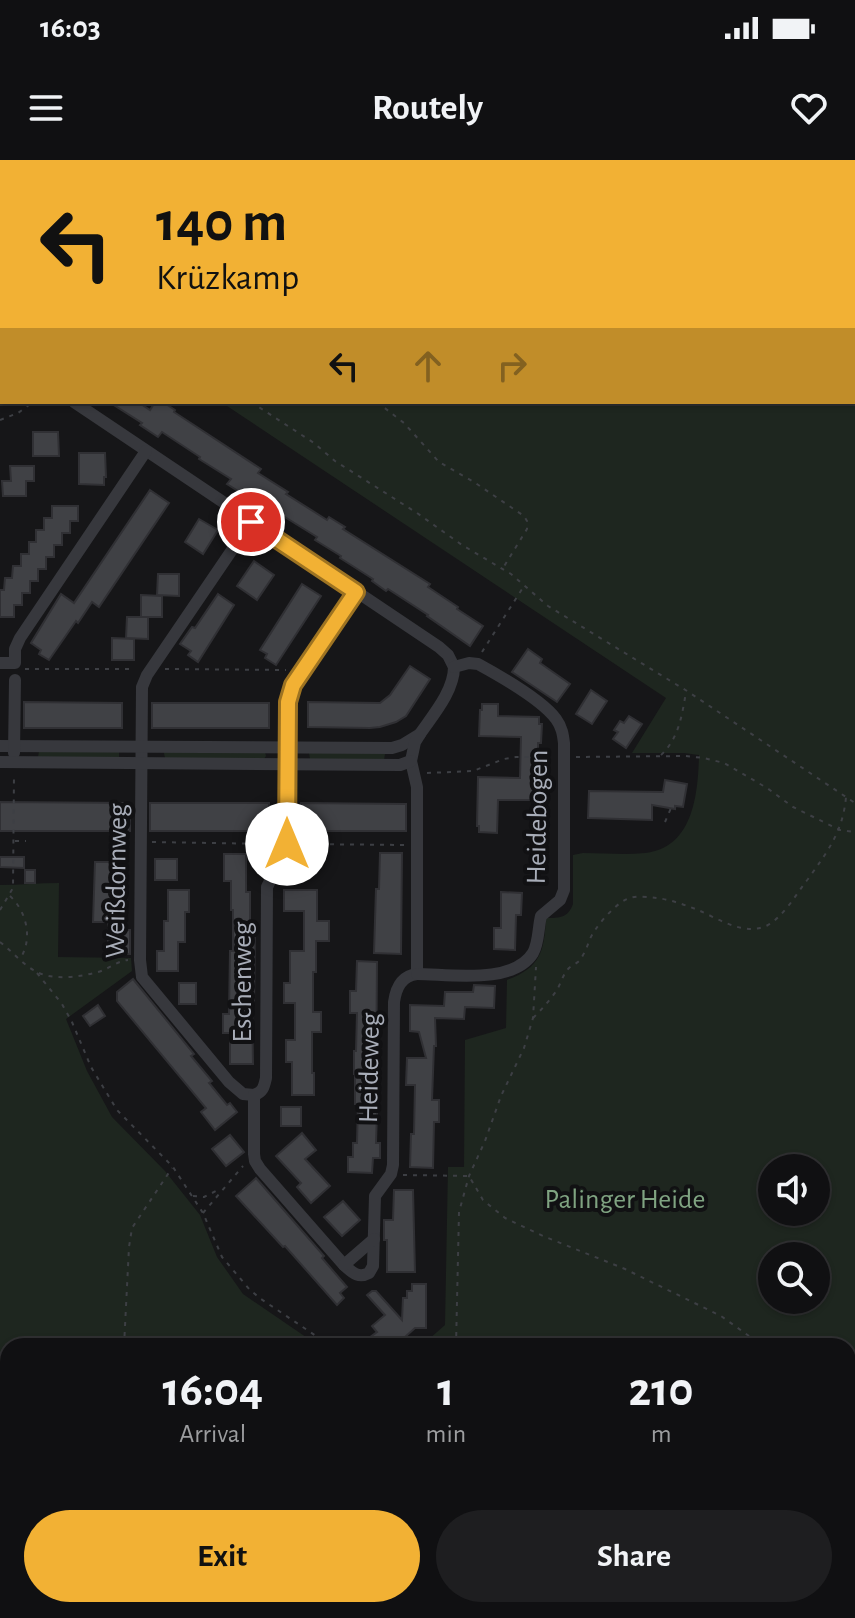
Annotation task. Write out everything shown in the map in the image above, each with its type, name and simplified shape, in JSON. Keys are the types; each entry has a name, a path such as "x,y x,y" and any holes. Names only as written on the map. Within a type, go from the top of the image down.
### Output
{"street":[{"path":"77,404 448,655 454,667 450,688 415,742 411,761 417,787 417,974 501,974 523,963 532,954"},
{"path":"14,766 15,649 146,451"},
{"path":"143,747 144,681 251,522"},
{"name":"Eschenweg","path":"255,1161 254,1095 261,1093 266,1078 267,887 287,860 288,702 293,685 356,592"},
{"path":"0,663 16,670"},
{"name":"Heidebogen","path":"454,667 478,664 545,708 562,730 564,890 560,900 541,916 532,954"},
{"path":"0,746 392,748 420,734"},
{"name":"Weißdornweg","path":"143,747 142,977 229,1082 243,1094 254,1095"},
{"path":"0,762 14,766 143,763 400,765 411,761"},
{"name":"Heideweg","path":"344,1265 360,1276 369,1273 373,1261 375,1196 391,1174 393,1165 394,1002 396,990 402,981 409,975 417,974"},
{"path":"255,1161 344,1265 374,1239"}],"path":[{"path":"0,420 31,404"},
{"path":"254,404 314,443 335,461 502,569 548,606 687,691 855,803"},
{"path":"380,404 404,423 439,462 524,516 527,529 502,569"},
{"path":"479,656 524,586"},
{"path":"16,670 143,669"},
{"path":"159,669 289,670"},
{"path":"660,756 671,746 687,691"},
{"path":"426,774 473,771 516,757 704,758 724,763 793,807 840,830 855,832"},
{"path":"0,910 13,888 14,766"},
{"path":"533,1018 558,988 568,969 587,949 591,937 611,912 627,899 644,896 672,900 740,928 766,926 780,915 826,853 840,830 846,797"},
{"path":"665,822 671,808"},
{"path":"14,841 26,841"},
{"path":"146,842 284,844"},
{"path":"298,844 417,845"},
{"path":"6,870 14,871"},
{"path":"9,895 20,907 25,923 26,951 20,959"},
{"path":"0,942 37,973 62,1004 91,1067 117,1110 173,1167 203,1213 222,1257 250,1290 319,1338"},
{"path":"456,1338 458,1226 462,1199 501,1096 524,1048 533,1018 536,969 532,954"},
{"path":"37,973 76,976 107,969 120,961 140,960"},
{"path":"203,1213 247,1162 255,1161"},
{"path":"124,1338 132,1228 173,1167"},
{"path":"391,1174 469,1176"},
{"path":"469,1176 483,1200 505,1218 625,1269 721,1316 752,1338"},
{"path":"192,1196 212,1195 225,1186"}],"green space":[{"name":"Palinger Heide","path":"224,404 855,404 855,1338 430,1338 445,1325 448,1167 464,1167 465,1040 506,1028 507,980 534,964 542,949 546,918 563,916 573,904 573,855 645,853 661,849 674,841 690,816 697,785 699,755 632,753 666,698"},
{"path":"39,751 119,752 119,759 38,757"},
{"path":"165,751 265,752 266,756 264,759 165,758"},
{"path":"309,753 385,754 384,760 310,759"},
{"path":"59,883 58,957 131,958 132,971 66,1019 87,1071 112,1117 165,1171 200,1215 217,1257 243,1294 307,1338 0,1338 0,885"}],"building":[{"path":"112,404 141,404 150,410 154,404 166,404 261,469 258,473 288,492 286,494 327,520 329,517 345,527 343,529 430,584 428,587 483,626 470,646 428,615 388,589 386,591 315,540 317,537 227,484 231,479 200,457 162,432 158,437 140,425 142,423"},
{"path":"33,432 58,432 59,456 33,456"},
{"path":"79,453 105,453 104,485 79,484"},
{"path":"10,466 34,466 34,481 26,481 26,496 3,496 2,481 11,481"},
{"path":"150,490 169,503 99,607 92,602 49,660 39,654 41,650 31,643 61,594 74,603"},
{"path":"52,506 78,506 78,521 70,521 70,533 62,533 62,545 54,545 54,557 46,557 46,569 38,569 38,581 30,581 30,593 22,593 22,605 14,605 14,617 0,617 0,590 4,590 5,578 12,578 13,566 21,566 21,554 29,554 29,542 36,542 36,530 44,530 44,518 52,518"},
{"path":"199,519 218,530 203,554 185,542"},
{"path":"254,561 274,575 257,600 237,586"},
{"path":"158,574 179,574 179,596 157,595"},
{"path":"302,584 321,596 276,665 265,658 267,654 260,650"},
{"path":"218,594 234,605 198,662 188,655 191,651 180,644"},
{"path":"141,595 162,596 162,617 141,617"},
{"path":"127,617 148,617 148,639 126,638"},
{"path":"112,638 134,639 134,660 112,660"},
{"path":"528,649 542,659 540,663 570,684 557,702 512,672"},
{"path":"410,666 430,679 406,716 396,722 370,728 308,727 308,702 380,703 390,695"},
{"path":"591,690 607,701 592,724 576,714"},
{"path":"24,702 122,703 122,728 24,728"},
{"path":"152,703 269,703 269,728 152,728"},
{"path":"482,704 498,704 498,716 539,717 539,724 542,724 541,743 538,743 541,792 537,792 537,800 498,800 497,833 479,832 478,777 520,778 521,737 479,736"},
{"path":"629,716 642,724 626,748 613,739 620,721 624,723"},
{"path":"665,780 687,784 683,807 675,806 675,809 652,805 652,820 588,818 589,791 663,792"},
{"path":"0,802 130,803 130,831 0,831"},
{"path":"150,803 269,803 269,831 150,831"},
{"path":"301,803 406,804 406,831 301,831"},
{"path":"380,853 402,853 401,954 374,953"},
{"path":"224,854 246,854 250,923 255,923 253,1064 230,1064 230,1033 223,1033 223,1014 229,1014 230,951 233,951 231,881 224,881"},
{"path":"0,857 24,857 24,868 0,867"},
{"path":"155,859 177,859 177,880 155,880"},
{"path":"95,862 113,862 112,900 127,900 126,930 130,930 130,954 108,953 108,922 93,922"},
{"path":"25,870 35,870 35,883 25,883"},
{"path":"168,890 189,890 185,942 178,942 178,971 157,971 157,951 164,951"},
{"path":"284,890 317,890 317,921 329,921 329,941 316,941 316,972 313,972 313,1012 321,1012 321,1032 312,1032 314,1095 292,1095 292,1062 286,1062 286,1040 295,1040 295,1003 284,1003 284,983 290,983 290,951 304,951 304,911 284,911"},
{"path":"501,892 522,893 521,915 516,915 515,950 494,949 494,928 501,928"},
{"path":"357,961 377,962 376,1143 380,1143 380,1158 373,1158 372,1173 348,1172 348,1157 353,1157 353,1143 357,1143 354,1051 357,1013 350,1013 350,991 356,991"},
{"path":"133,979 194,1054 191,1056 212,1081 209,1083 237,1112 215,1130 201,1112 206,1108 117,1001 117,992"},
{"path":"179,983 196,983 196,1004 179,1004"},
{"path":"474,985 495,986 494,1008 465,1007 464,1019 435,1018 432,1100 439,1100 439,1122 434,1122 433,1168 410,1167 415,1085 406,1085 407,1058 426,1058 419,1032 410,1031 410,1005 444,1006 445,992 473,992"},
{"path":"98,1005 105,1016 90,1026 83,1016"},
{"path":"281,1107 301,1107 301,1126 281,1126"},
{"path":"302,1133 316,1150 305,1159 330,1186 311,1203 297,1187 301,1183 276,1156"},
{"path":"230,1135 244,1152 226,1166 212,1149"},
{"path":"256,1178 347,1287 340,1293 344,1298 337,1305 236,1196"},
{"path":"394,1190 413,1190 415,1272 387,1272 384,1220 393,1220"},
{"path":"343,1201 360,1220 342,1236 324,1217"},
{"path":"412,1284 426,1284 426,1328 415,1328 404,1338 369,1338 377,1332 372,1326 385,1315 367,1295 376,1291 402,1320 403,1298 407,1298 407,1291 412,1291"}],"route":[{"path":"251,522 356,592 290,693 287,844"}]}
